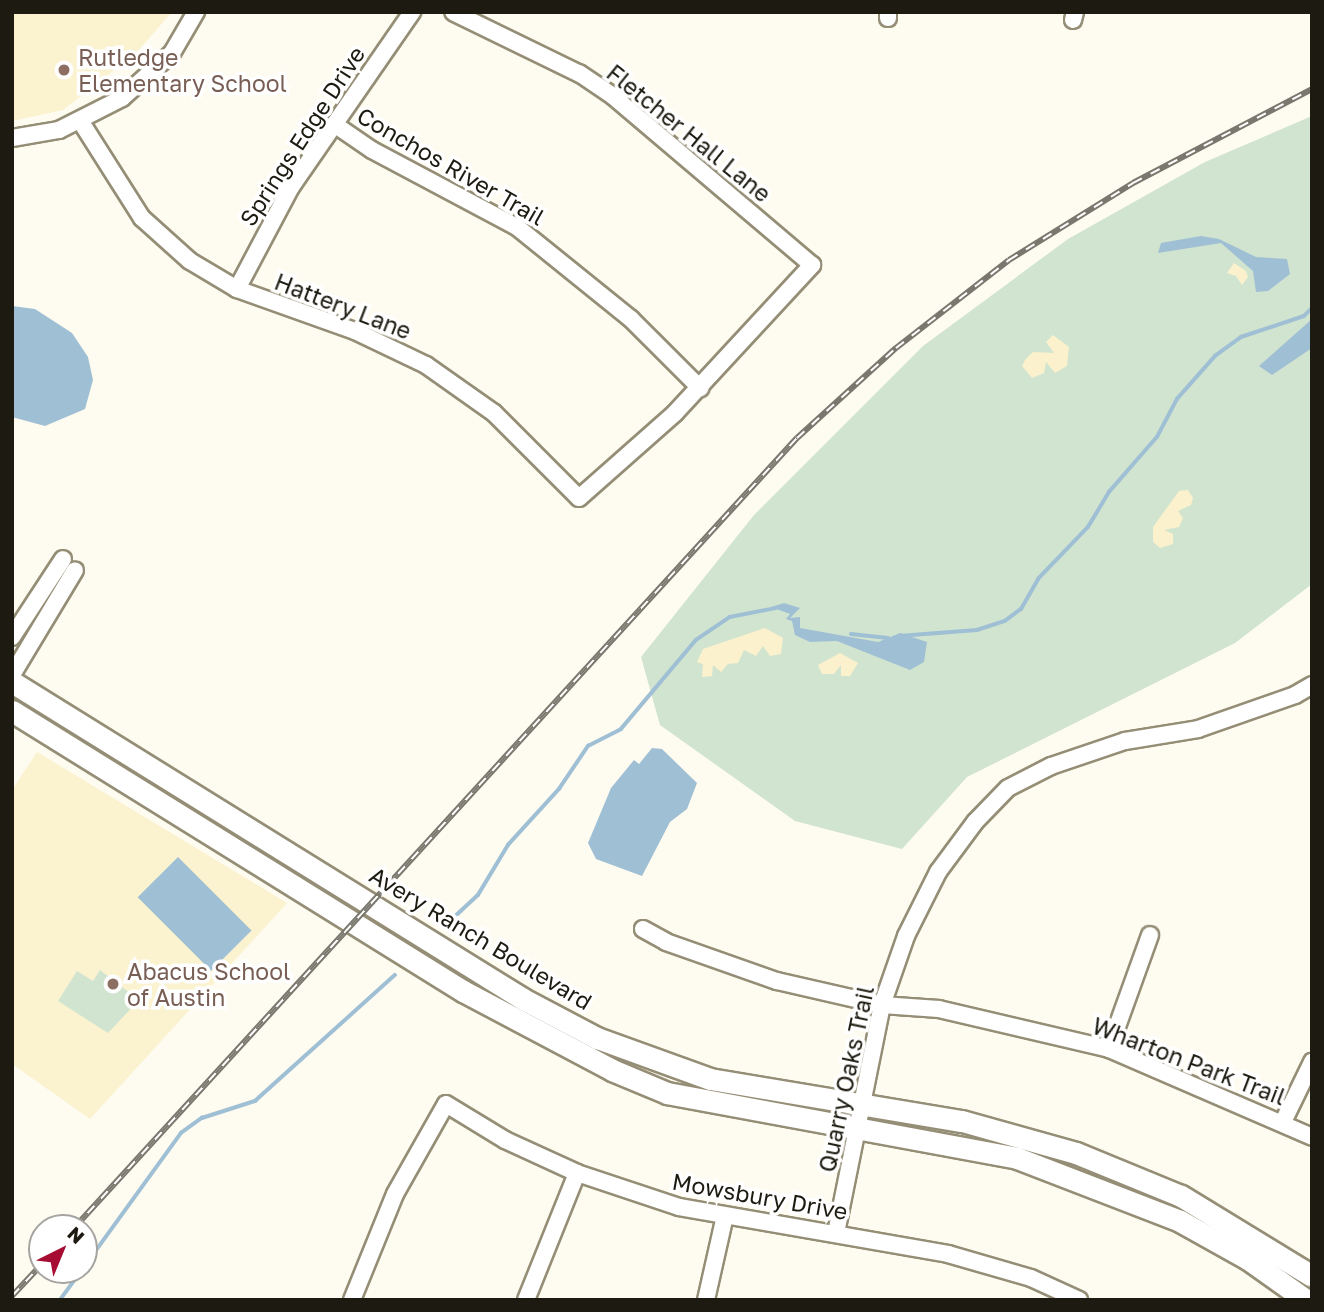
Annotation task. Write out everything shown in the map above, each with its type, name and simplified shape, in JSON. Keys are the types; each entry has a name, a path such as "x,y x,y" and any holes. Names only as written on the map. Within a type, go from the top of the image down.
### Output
{"main road":[{"name":"Avery Ranch Boulevard","path":"12,682 523,999 597,1038 710,1079 962,1121 1098,1161 1181,1196 1312,1276"},
{"path":"12,710 463,991 572,1051 667,1093 1017,1158 1095,1185 1180,1221 1248,1259 1306,1300"}],"street":[{"path":"12,138 81,122 122,98 156,70 196,12"},
{"name":"Springs Edge Drive","path":"237,289 270,219 412,12"},
{"name":"Fletcher Hall Lane","path":"453,12 580,74 613,96 812,265"},
{"name":"Hattery Lane","path":"81,122 142,218 190,261 237,289 355,331 426,365 494,413 579,498 700,388 812,265"},
{"name":"Conchos River Trail","path":"334,124 372,150 517,227 631,319 700,388"},
{"path":"12,637 69,564 12,675"},
{"name":"Quarry Oaks Trail","path":"836,1233 882,1006 906,936 938,872 1008,788 1051,766 1125,741 1198,729 1295,695 1312,685"},
{"name":"Wharton Park Trail","path":"643,929 776,981 882,1006 939,1009 1109,1049 1283,1122 1312,1137"},
{"path":"1109,1049 1150,935"},
{"path":"1283,1122 1312,1062"},
{"name":"Mowsbury Drive","path":"352,1300 395,1194 446,1104 505,1140 577,1173 679,1207 948,1254 1031,1279 1079,1300"},
{"path":"526,1300 577,1173"},
{"path":"706,1300 725,1216"}],"shaded area":[{"name":"Rutledge Elementary School","path":"12,12 172,12 137,52 63,110 12,121"},
{"name":"Abacus School of Austin","path":"37,752 287,903 90,1119 12,1064 12,790"}],"green space":[{"path":"1312,116 1312,584 1235,643 967,777 902,849 795,821 660,725 641,657 754,515 923,346 1068,239 1205,162"},
{"path":"100,970 139,1000 108,1033 58,1001 77,971 93,981"}],"sand":[{"path":"1234,263 1246,271 1248,277 1242,285 1236,276 1227,273"},
{"path":"1053,335 1069,347 1067,366 1055,373 1046,362 1044,373 1032,378 1022,366 1033,352 1054,353 1046,342"},
{"path":"1188,490 1193,498 1191,505 1178,511 1183,518 1179,527 1164,530 1173,534 1173,544 1160,548 1153,542 1153,527 1179,491"},
{"path":"765,628 783,638 781,654 770,656 763,646 756,656 744,650 738,663 728,664 721,672 713,665 712,676 702,677 703,664 697,662 703,649"},
{"path":"840,653 858,663 850,676 841,676 841,665 834,674 822,674 818,665"}],"water":[{"path":"1201,236 1219,239 1256,257 1287,259 1290,274 1268,291 1256,292 1253,271 1221,243 1158,253 1161,243"},
{"path":"12,306 35,309 72,333 88,357 93,380 85,409 45,426 12,417"},
{"path":"1312,319 1312,348 1272,375 1259,366"},
{"path":"784,603 800,608 790,618 800,617 800,628 878,642 900,633 927,642 924,662 910,670 837,641 810,642 795,635 792,621 786,619 790,614 771,607"},
{"path":"652,748 662,749 697,783 687,809 670,822 642,876 596,859 588,843 611,788 634,760 639,764"},
{"path":"178,857 252,931 211,971 138,897"}],"waterway":[{"path":"899,636 977,630 1005,621 1021,609 1038,579 1088,527 1109,492 1157,437 1177,399 1215,356 1241,337 1304,316 1312,308"},
{"path":"450,921 478,895 508,845 559,789 588,746 621,729 696,640 730,617 776,608"},
{"path":"851,634 888,638"},
{"path":"98,1248 181,1133 202,1118 255,1101 395,975"},
{"path":"60,1300 72,1284"}],"railway":[{"path":"87,1214 797,438 896,348 1009,260 1133,183 1312,89"},
{"path":"12,1296 28,1279"}],"place":[{"name":"Rutledge Elementary School","path":"64,70"},
{"name":"Abacus School of Austin","path":"113,984"}]}
